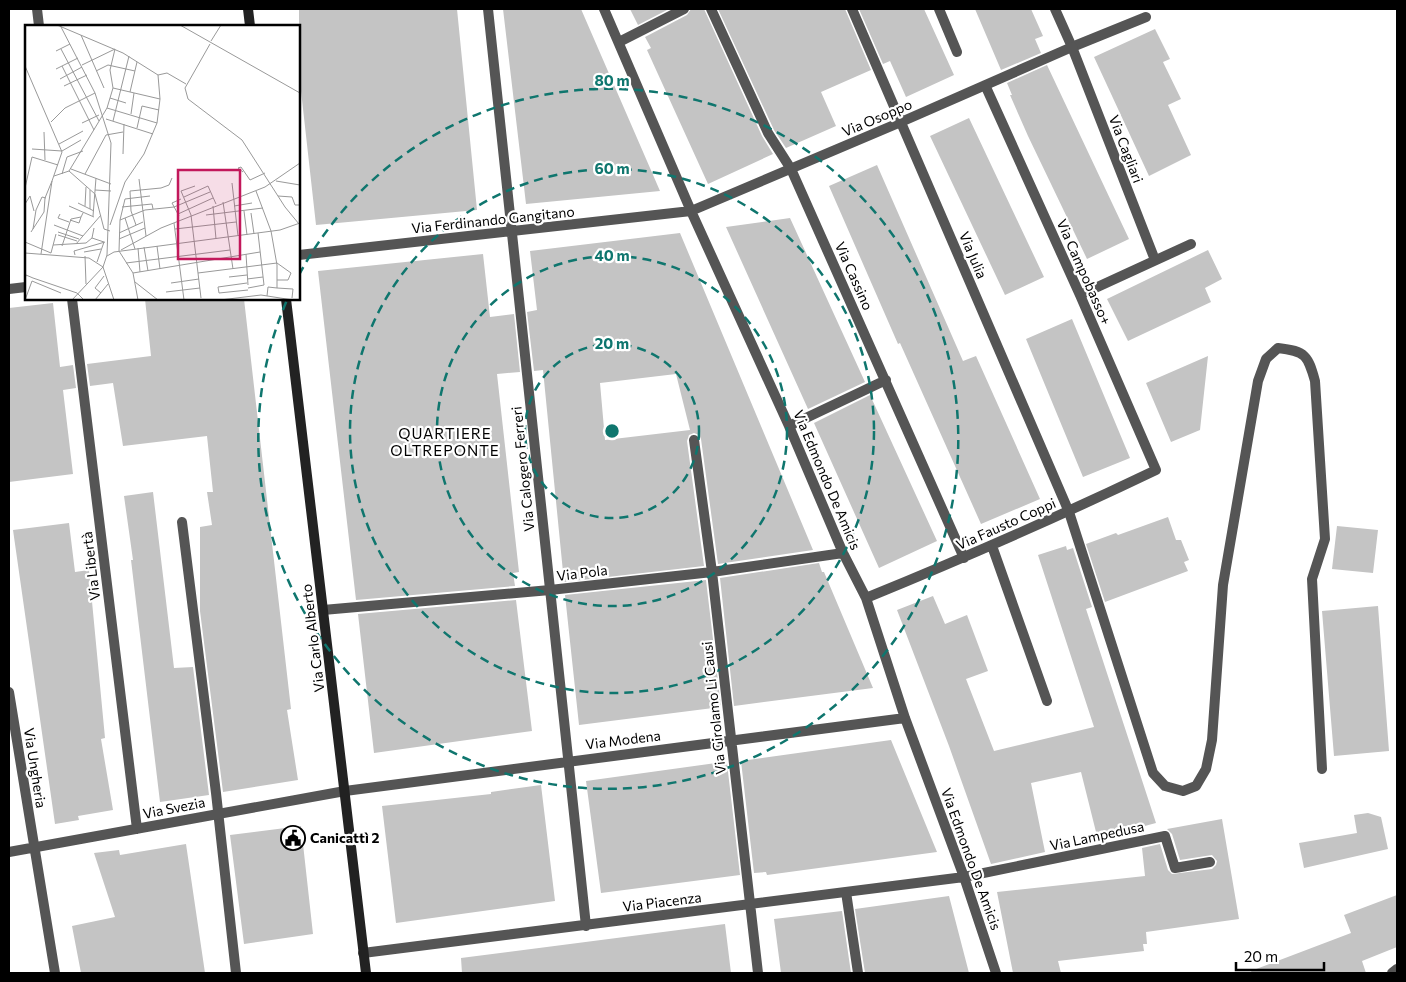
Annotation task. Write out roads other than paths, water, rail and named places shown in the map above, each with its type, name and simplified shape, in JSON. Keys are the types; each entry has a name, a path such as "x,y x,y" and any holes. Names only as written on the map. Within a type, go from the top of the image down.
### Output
{"main road":[{"path":"248,9 250,25"},
{"name":"Via Carlo Alberto","path":"286,300 366,973"}],"street":[{"path":"37,9 39,25"},
{"name":"Via Calogero Ferreri","path":"488,9 586,926"},
{"name":"Via Edmondo De Amicis","path":"604,9 691,211 789,426 843,553 866,598 905,718 964,877 996,973"},
{"path":"619,42 684,9"},
{"name":"Via Cassino","path":"711,9 768,133 791,169 964,558"},
{"name":"Via Julia","path":"852,9 1069,512 1153,772 1165,786 1183,791 1196,786 1206,769 1212,740 1223,585 1258,380 1266,359 1278,348 1294,350 1308,359 1315,381 1324,539 1312,579 1322,769"},
{"path":"939,9 957,52"},
{"name":"Via Cagliari","path":"1055,9 1072,47 1155,260"},
{"name":"Via Osoppo","path":"691,211 1146,17"},
{"name":"Via Campobasso+","path":"985,85 1080,294 1156,470"},
{"name":"Via Ferdinando Gangitano","path":"300,255 691,211"},
{"path":"1080,294 1191,244"},
{"path":"9,289 25,287"},
{"name":"Via Libertà","path":"72,300 137,830"},
{"path":"789,426 886,380"},
{"name":"Via Girolamo Li Causi","path":"694,440 712,572 758,973"},
{"name":"Via Fausto Coppi","path":"866,598 992,546 1069,512 1156,470"},
{"path":"182,522 236,973"},
{"path":"992,546 1047,701"},
{"name":"Via Pola","path":"323,610 550,590 712,572 843,553"},
{"name":"Via Ungheria","path":"9,692 54,973"},
{"name":"Via Modena","path":"345,791 905,718"},
{"name":"Via Svezia","path":"9,852 345,791"},
{"name":"Via Lampedusa","path":"964,877 1165,836 1175,868 1210,862"},
{"name":"Via Piacenza","path":"363,953 964,877"},
{"path":"846,892 858,973"},
{"path":"1392,973 1397,969"}],"place":[{"name":"Canicattì 2","path":"293,838"}],"district":[{"name":"QUARTIERE OLTREPONTE","path":"445,442"}]}
